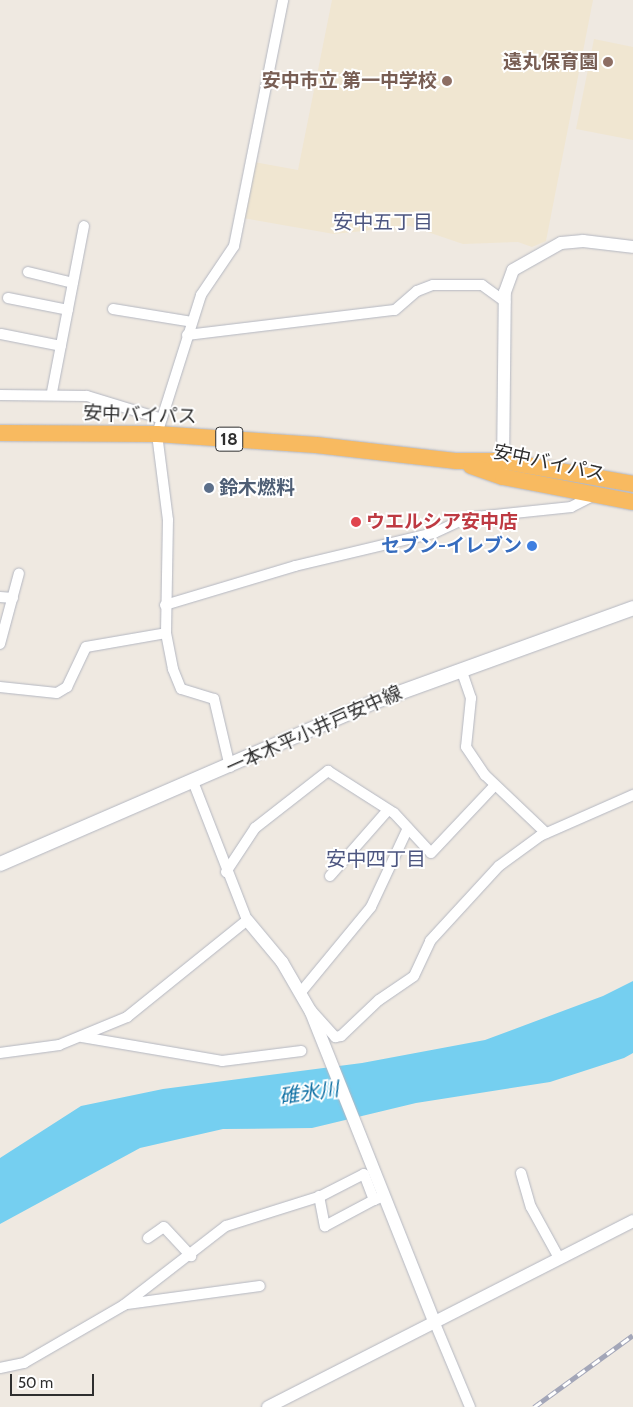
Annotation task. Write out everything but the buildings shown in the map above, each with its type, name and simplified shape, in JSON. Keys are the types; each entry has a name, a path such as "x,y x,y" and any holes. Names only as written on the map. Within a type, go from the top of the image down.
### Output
{"highway":[{"name":"安中バイパス","path":"0,433 160,426 633,484"},
{"name":"安中バイパス","path":"503,469 633,502"}],"main road":[{"name":"一本木平小井戸安中線","path":"0,864 194,784 461,669 633,608"}],"street":[{"path":"230,767 214,699 181,689 166,633 165,604 168,520 160,426 187,335 201,296 234,246 283,0"},
{"path":"52,392 84,226"},
{"path":"503,469 505,302 513,270 561,243 583,241 633,247"},
{"path":"28,272 73,282"},
{"path":"187,335 395,310 417,291 433,285 482,285 505,302"},
{"path":"8,298 68,310"},
{"path":"113,309 192,322"},
{"path":"0,334 61,346"},
{"path":"0,395 52,392 87,396 160,426"},
{"path":"165,604 296,566 434,533 466,518 571,506 598,494"},
{"path":"0,644 19,573"},
{"path":"0,597 13,598"},
{"path":"0,687 57,693 67,687 86,647 166,633"},
{"path":"461,669 471,698 466,747 495,785 546,833"},
{"path":"226,872 255,828 328,771 388,810 431,853 495,785"},
{"path":"194,784 226,872 247,920 301,992 309,1008 367,1156 379,1198"},
{"path":"309,1008 335,1037 341,1036 379,1000 414,976 430,941 498,866 546,833 633,795"},
{"path":"330,876 388,810"},
{"path":"301,992 371,907 408,828"},
{"path":"0,1053 82,1037 127,1017 247,920"},
{"path":"82,1037 222,1061 301,1051"},
{"path":"520,1172 531,1207 559,1258"},
{"path":"0,1368 24,1363 127,1304 191,1256 226,1226 319,1196 364,1174 379,1198 470,1407"},
{"path":"319,1196 326,1226 379,1198"},
{"path":"268,1407 633,1221"},
{"path":"148,1238 164,1227 191,1256"},
{"path":"127,1304 260,1286"}],"shaded area":[{"name":"安中市立 第一中学校","path":"332,0 593,0 546,241 532,247 518,242 463,244 410,226 334,234 243,218 254,162 298,170"},
{"path":"594,39 633,47 633,140 576,129"}],"water":[{"name":"碓氷川","path":"633,981 633,1053 624,1058 550,1082 416,1103 312,1128 223,1129 140,1148 0,1224 0,1158 81,1106 163,1089 362,1063 485,1040 603,996"}],"railway":[{"path":"534,1407 633,1335"}],"place":[{"name":"遠丸保育園","path":"608,62"},
{"name":"安中市立 第一中学校","path":"447,81"},
{"name":"鈴木燃料","path":"209,488"},
{"name":"ウエルシア安中店","path":"356,522"},
{"name":"セブン-イレブン","path":"532,546"}],"district":[{"name":"安中五丁目","path":"383,222"},
{"name":"安中四丁目","path":"376,859"}]}
